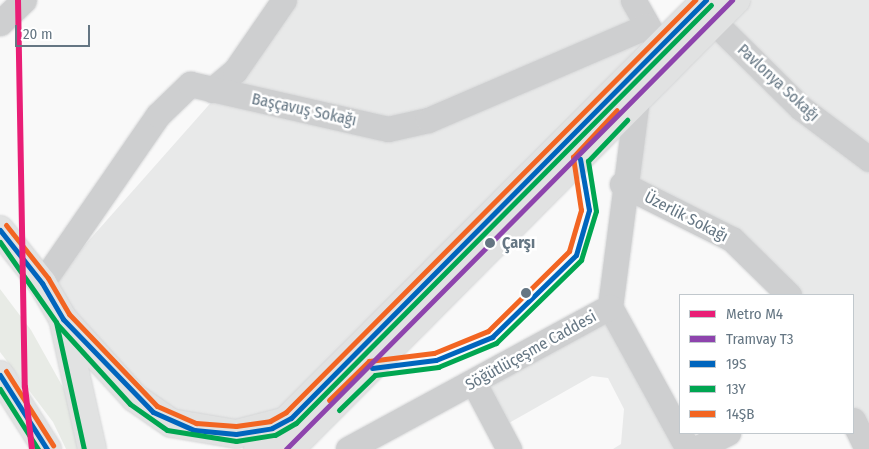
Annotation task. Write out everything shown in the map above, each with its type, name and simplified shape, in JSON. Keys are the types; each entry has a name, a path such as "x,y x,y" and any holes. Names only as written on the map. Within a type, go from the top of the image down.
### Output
{"main road":[{"path":"258,449 291,418 654,36 701,7 736,0"},
{"path":"290,449 637,100 701,7"},
{"path":"0,230 42,283 63,319 135,398 171,422 236,434 272,428 291,418"},
{"path":"63,319 92,449"},
{"path":"0,374 47,449"}],"street":[{"path":"0,23 24,0"},
{"path":"212,90 235,71 284,0"},
{"path":"633,0 654,36"},
{"name":"Pavlonya Sokağı","path":"701,7 801,108 869,159"},
{"name":"Başçavuş Sokağı","path":"42,283 158,115 190,84 388,129 428,120 654,36"},
{"name":"Söğütlüçeşme Caddesi","path":"351,448 474,383 610,307 622,184 637,100"},
{"name":"Üzerlik Sokağı","path":"622,184 732,239 789,294"},
{"path":"610,307 679,433"},
{"path":"474,383 509,449"},
{"path":"854,422 867,449"},
{"path":"680,434 688,449"},
{"path":"696,449 726,434"}],"shaded area":[{"path":"292,0 625,0 637,23 493,85 387,121 228,86"},
{"path":"751,0 869,0 869,150 806,103 727,25"},
{"path":"644,35 649,42 285,408 253,426 173,417 75,323 53,281 215,98 388,136"},
{"path":"718,35 869,167 869,437 854,407 854,294 796,294 630,181 642,111"},
{"path":"0,289 31,330 64,389 81,449 66,449 53,422 0,352"},
{"path":"608,316 680,449 613,449 621,444 624,409 608,378 592,376 509,423 522,449 517,449 483,386"}],"metro line":[{"name":"M4","path":"18,0 25,387 32,449"}],"tram line":[{"name":"T3","path":"286,449 732,0"}],"transit line":[{"name":"14ŞB","path":"6,225 48,278 69,314 157,406 196,423 236,426 270,421 286,412 695,0"},
{"name":"19S","path":"0,230 42,283 63,319 153,412 194,430 236,434 272,428 291,418 706,0"},
{"name":"13Y","path":"57,324 130,404 167,430 236,441 275,435 296,423 711,5"},
{"name":"14ŞB","path":"329,400 369,361 434,353 488,331 569,251 581,210 573,157 617,110"},
{"name":"13Y","path":"339,410 375,375 438,367 496,343 581,260 596,211 588,161 627,120"},
{"name":"19S","path":"372,368 436,360 492,337 576,255 589,210 580,159"},
{"name":"13Y","path":"0,242 56,322 84,449"},
{"name":"14ŞB","path":"6,371 53,445"},
{"name":"19S","path":"0,375 47,449"},
{"name":"13Y","path":"0,389 38,449"}],"place":[{"name":"Çarşı","path":"490,243"}]}
